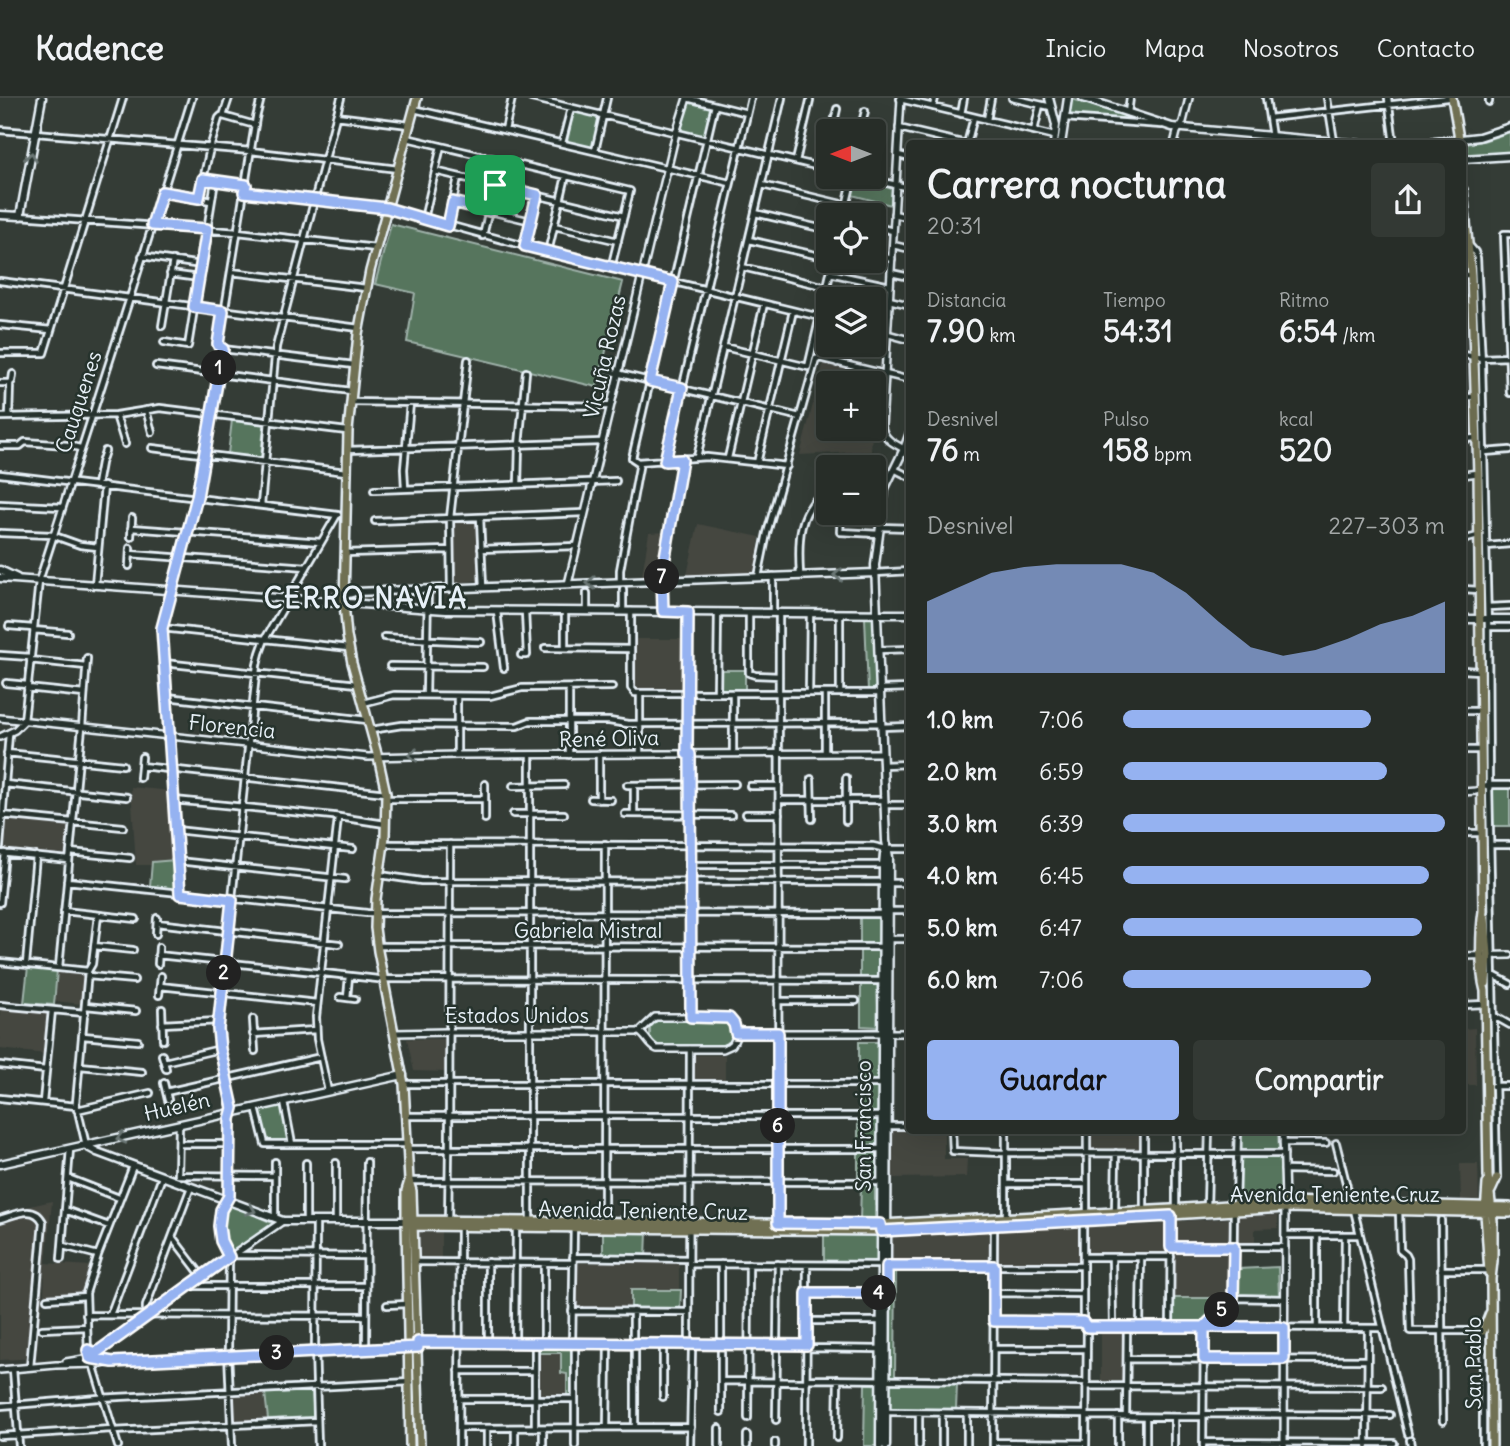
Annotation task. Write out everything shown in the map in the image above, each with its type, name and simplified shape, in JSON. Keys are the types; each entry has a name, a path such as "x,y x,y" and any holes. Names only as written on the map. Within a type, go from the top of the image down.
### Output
{"main road":[{"path":"0,215 20,216 42,98"},
{"path":"417,98 376,248 359,328 348,431 344,599 349,648 386,796 386,824 375,913 377,946 404,1079 409,1181 406,1191 411,1222 411,1262 418,1344 420,1446"},
{"path":"1049,98 1056,121 1055,140"},
{"path":"1062,140 1068,98"},
{"path":"1083,98 1180,128 1253,137 1318,140"},
{"path":"1451,100 1457,140"},
{"path":"1462,140 1510,127"},
{"path":"1466,159 1510,156"},
{"name":"San Pablo","path":"1466,237 1469,245 1467,275 1470,315 1478,358 1475,397 1479,590 1485,622 1480,671 1481,750 1485,787 1482,833 1486,846 1481,929 1487,955 1482,977 1491,1086 1492,1177 1489,1210 1493,1261 1492,1446"},
{"name":"San Francisco","path":"884,1227 881,1182 885,1126 882,1116 885,1033 882,981 889,857 886,849 876,573 884,493 889,478 906,449"},
{"path":"0,570 22,580"},
{"path":"344,599 355,592 568,584 622,585 662,580 876,573"},
{"path":"0,578 318,602 344,599 427,609 906,614"},
{"path":"1466,619 1485,622 1510,619"},
{"name":"San Francisco","path":"886,849 883,865 886,883"},
{"name":"San Francisco","path":"880,1446 884,1380 884,942"},
{"name":"Huelén","path":"0,1164 328,1092 404,1079"},
{"path":"95,1152 97,1143"},
{"name":"Avenida Teniente Cruz","path":"86,1146 95,1152 162,1177 178,1179 191,1187 283,1221 884,1227 994,1225 1285,1205 1489,1210 1510,1213"},
{"name":"San Pablo","path":"1491,1279 1488,1270 1492,1177"},
{"name":"Avenida Teniente Cruz","path":"446,1223 460,1226 530,1221 689,1225 778,1223 884,1227 1006,1218 1085,1217 1207,1207 1235,1208"},
{"name":"Avenida Teniente Cruz","path":"1382,1207 1399,1211 1489,1210 1510,1207"},
{"path":"410,1446 407,1304 411,1262"},
{"name":"San Francisco","path":"884,1293 881,1349 887,1412 886,1446"},
{"path":"1483,1331 1491,1308"},
{"path":"410,1428 419,1428"}],"street":[{"path":"0,353 44,353 123,98"},
{"name":"Cauquenes","path":"24,721 38,581 192,98"},
{"path":"199,198 219,118 223,116 229,98"},
{"path":"261,98 218,344 223,349 354,365"},
{"path":"261,505 275,355 341,98"},
{"path":"505,130 512,98"},
{"path":"531,98 816,166"},
{"path":"595,151 607,98"},
{"path":"686,98 747,113"},
{"name":"Vicuña Rozas","path":"568,584 641,274 686,98"},
{"path":"665,461 751,98"},
{"path":"697,457 782,98"},
{"path":"933,107 935,98"},
{"path":"961,114 964,98"},
{"path":"987,120 991,98"},
{"path":"1012,98 1051,107"},
{"path":"1128,113 1130,98"},
{"path":"1176,140 1189,98"},
{"path":"1266,98 1272,137"},
{"path":"1327,98 1334,140"},
{"path":"885,371 900,99 1034,131 1055,140"},
{"path":"1269,118 1389,101 1451,100"},
{"path":"796,161 810,101"},
{"path":"1389,101 1394,140"},
{"path":"715,105 632,455 634,461 640,462 697,457 787,466"},
{"path":"1034,131 1040,105"},
{"path":"562,144 570,107"},
{"path":"414,108 730,183"},
{"path":"835,119 837,109"},
{"path":"863,119 865,111"},
{"path":"223,116 255,125"},
{"path":"336,116 410,125"},
{"path":"968,140 974,117"},
{"path":"1065,118 1164,125"},
{"path":"899,128 950,140"},
{"path":"0,130 251,151 398,169"},
{"path":"406,138 630,191 611,268"},
{"path":"424,219 441,146"},
{"path":"898,155 906,157"},
{"path":"484,236 500,160"},
{"path":"435,171 624,216"},
{"path":"548,252 566,176"},
{"path":"448,226 458,177"},
{"path":"203,179 314,200 387,208 484,236 816,316"},
{"path":"164,342 188,346 215,181"},
{"path":"886,183 906,187"},
{"path":"762,186 837,203"},
{"path":"162,192 211,201"},
{"path":"525,246 537,195"},
{"path":"453,202 531,221"},
{"path":"755,212 816,227"},
{"path":"894,214 906,217"},
{"path":"20,216 207,229 376,248"},
{"path":"554,226 618,241"},
{"path":"886,229 893,231"},
{"path":"1507,234 1510,393"},
{"path":"749,240 816,255"},
{"path":"892,245 906,248"},
{"name":"San Pablo","path":"1469,245 1477,258 1478,358 1484,452 1488,607 1485,622 1487,955 1493,975 1494,1016 1491,1086"},
{"path":"142,256 201,265"},
{"path":"886,257 892,259"},
{"path":"162,326 173,260"},
{"path":"743,267 827,287 830,273 890,286"},
{"path":"231,272 366,288"},
{"path":"891,273 906,276"},
{"path":"170,274 199,278"},
{"path":"0,281 359,328"},
{"path":"889,300 906,304"},
{"path":"728,458 764,304"},
{"path":"757,463 793,311"},
{"path":"0,325 51,330"},
{"path":"888,333 906,339"},
{"path":"758,577 800,417 816,337"},
{"path":"723,347 810,368"},
{"path":"180,894 162,628 197,497 223,349"},
{"path":"1466,356 1509,357"},
{"path":"838,363 839,357"},
{"path":"810,368 819,358 872,371"},
{"path":"450,588 450,518 468,360"},
{"path":"156,366 351,391"},
{"path":"604,370 800,417"},
{"path":"518,484 526,372"},
{"path":"9,416 10,383 13,374"},
{"path":"886,374 906,379"},
{"path":"0,383 10,383"},
{"path":"1466,397 1475,397"},
{"path":"350,402 610,406"},
{"path":"405,488 410,403"},
{"path":"0,416 116,415 162,408 348,431"},
{"path":"146,410 152,432"},
{"path":"116,415 125,444"},
{"path":"886,436 888,440 906,447"},
{"path":"1466,439 1476,438"},
{"path":"0,446 20,446 26,442 80,448"},
{"path":"348,450 601,442"},
{"path":"152,448 347,472"},
{"path":"1484,452 1510,450"},
{"path":"97,485 105,451"},
{"path":"663,611 662,580 682,460"},
{"path":"640,462 620,573 631,649 632,692 840,693 906,688"},
{"path":"894,469 906,475"},
{"path":"1466,475 1478,473"},
{"path":"0,474 346,516"},
{"path":"374,489 616,481"},
{"path":"95,584 104,486"},
{"path":"800,575 799,541 802,524 816,500"},
{"path":"0,504 61,507"},
{"path":"375,521 584,513"},
{"path":"232,1446 228,1356 230,1256 223,1247 219,1231 220,1213 229,1196 229,1144 233,1108 220,1049 219,1021 256,673 265,639 337,515"},
{"path":"480,517 483,587"},
{"path":"131,537 132,518"},
{"path":"840,525 840,532 906,528"},
{"path":"131,528 321,542"},
{"path":"0,533 52,535 80,545 97,547"},
{"path":"1466,539 1478,537"},
{"path":"1486,545 1510,544"},
{"path":"481,549 577,545"},
{"path":"345,553 449,550"},
{"path":"129,566 130,551 180,558 307,567"},
{"path":"876,573 906,571"},
{"path":"774,576 779,676 778,1223"},
{"path":"426,695 428,589"},
{"path":"1466,589 1479,590"},
{"path":"587,593 587,611"},
{"path":"1488,607 1510,606"},
{"path":"497,611 503,668"},
{"path":"520,655 530,655 525,611"},
{"path":"565,611 565,648"},
{"path":"688,612 691,1017"},
{"path":"717,693 718,612"},
{"path":"749,612 748,670 755,676 779,676"},
{"path":"809,693 810,613"},
{"path":"840,613 840,693"},
{"path":"1485,622 1510,627"},
{"path":"9,626 68,633"},
{"path":"162,628 349,648"},
{"path":"384,637 481,642"},
{"path":"545,648 631,649"},
{"path":"878,650 906,649"},
{"path":"0,654 86,666"},
{"path":"59,967 87,658"},
{"path":"164,663 357,684"},
{"path":"390,666 483,667"},
{"path":"1466,670 1480,671"},
{"path":"6,683 84,694"},
{"path":"362,704 391,695 490,696 522,688 612,687"},
{"path":"569,688 569,755"},
{"path":"640,693 640,754"},
{"path":"733,693 733,753"},
{"path":"825,693 825,753"},
{"path":"457,696 457,755"},
{"path":"167,697 367,720"},
{"path":"1466,711 1481,711"},
{"name":"Florencia","path":"0,718 378,757"},
{"path":"0,737 9,734 24,721"},
{"path":"370,730 402,725 517,726 528,721 906,726"},
{"path":"0,846 9,734"},
{"path":"1466,750 1481,750"},
{"path":"7,753 123,765"},
{"name":"René Oliva","path":"378,757 882,753"},
{"path":"599,754 600,800"},
{"path":"530,755 530,1221"},
{"path":"140,778 142,757"},
{"path":"883,765 906,764"},
{"path":"141,766 386,796 485,799"},
{"path":"846,778 846,821"},
{"path":"811,779 812,819"},
{"path":"5,784 127,797"},
{"path":"485,784 485,818"},
{"path":"626,785 735,784"},
{"path":"513,786 564,785"},
{"path":"634,785 634,814"},
{"path":"1466,792 1510,785"},
{"path":"750,786 779,786"},
{"path":"591,799 611,800"},
{"path":"174,800 386,824"},
{"path":"779,800 846,800 906,805"},
{"path":"513,814 564,814"},
{"path":"625,814 731,815"},
{"path":"746,814 779,814"},
{"path":"2,818 123,828"},
{"path":"328,1092 316,1030 338,818"},
{"path":"176,830 353,849"},
{"path":"1466,833 1482,833"},
{"path":"384,844 691,844 873,846 906,849"},
{"path":"446,1223 449,1181 450,844"},
{"path":"604,1222 605,844"},
{"path":"1486,846 1510,845"},
{"path":"70,852 130,858"},
{"path":"0,903 2,853 69,859"},
{"path":"26,964 36,856"},
{"path":"178,861 345,879"},
{"path":"691,865 883,865"},
{"path":"379,875 416,881 906,883"},
{"path":"67,881 375,913 779,914 906,911"},
{"path":"64,911 136,919"},
{"path":"86,1146 76,1108 88,974 92,964 98,915"},
{"path":"156,934 157,921 339,944"},
{"name":"Gabriela Mistral","path":"377,946 779,947 906,939"},
{"path":"94,946 132,950"},
{"path":"158,964 159,947"},
{"path":"158,955 383,979 882,981"},
{"path":"1466,956 1510,955"},
{"path":"0,962 59,967 134,980"},
{"path":"1493,975 1510,984"},
{"path":"159,995 161,976"},
{"path":"347,998 349,976"},
{"path":"160,986 317,1003"},
{"path":"340,997 355,999"},
{"path":"778,1001 856,1001"},
{"path":"1466,1004 1485,1004"},
{"path":"0,1005 85,1013"},
{"path":"86,1006 136,1011"},
{"path":"162,1009 163,1040"},
{"path":"43,1102 52,1010"},
{"path":"1494,1016 1510,1025"},
{"path":"657,1017 691,1017 729,1018 736,1033 734,1043 728,1048 657,1049 639,1032 657,1017"},
{"path":"253,1019 255,1051"},
{"path":"162,1024 219,1021"},
{"path":"647,1040 648,1024"},
{"path":"253,1034 316,1030"},
{"name":"Estados Unidos","path":"395,1033 639,1032"},
{"path":"736,1033 906,1033"},
{"path":"83,1036 138,1041"},
{"path":"164,1062 220,1049"},
{"path":"690,1049 690,1446"},
{"path":"162,1055 166,1069"},
{"path":"166,1092 321,1057"},
{"path":"0,1065 46,1070"},
{"path":"80,1066 142,1072"},
{"path":"404,1079 450,1084 882,1084"},
{"path":"164,1083 168,1100"},
{"path":"1491,1086 1510,1086"},
{"path":"0,1098 76,1108 150,1093"},
{"path":"284,1102 292,1144"},
{"path":"256,1108 265,1144 449,1149 882,1149"},
{"path":"406,1116 882,1116"},
{"path":"179,1125 178,1179 229,1175 275,1176"},
{"path":"885,1126 906,1126"},
{"path":"952,1134 953,1150 1006,1153 1284,1154"},
{"path":"1006,1134 1006,1218"},
{"path":"994,1225 993,1444 1086,1445 1087,1349 1083,1257 1087,1134"},
{"path":"1144,1134 1144,1211"},
{"path":"1170,1327 1176,1134"},
{"path":"1207,1207 1209,1134"},
{"path":"1238,1134 1233,1298 1204,1327 1203,1444 1394,1443"},
{"path":"1283,1134 1284,1444"},
{"path":"1283,1143 1326,1143"},
{"path":"1336,1143 1408,1434"},
{"path":"179,1144 229,1144"},
{"path":"61,1259 70,1149"},
{"path":"1115,1213 1116,1153"},
{"path":"366,1349 367,1161"},
{"path":"275,1162 275,1219"},
{"path":"306,1163 306,1221"},
{"path":"336,1163 336,1221"},
{"path":"118,1446 88,1350 86,1296 88,1282 133,1166"},
{"path":"1284,1170 1333,1171"},
{"path":"110,1315 162,1177"},
{"path":"68,1178 120,1199"},
{"path":"409,1181 881,1182"},
{"path":"1006,1184 1087,1184"},
{"path":"146,1315 145,1308 191,1187"},
{"path":"65,1210 109,1226"},
{"path":"1399,1211 1400,1250 1408,1259 1409,1328 1413,1332 1483,1331"},
{"path":"0,1219 33,1212 38,1214 43,1222 30,1367"},
{"path":"1441,1220 1443,1421"},
{"path":"91,1361 98,1351 146,1315 283,1221"},
{"path":"316,1221 315,1352 318,1446"},
{"path":"515,1343 516,1224"},
{"path":"574,1224 572,1311 575,1446"},
{"path":"459,1446 460,1226"},
{"path":"1285,1235 1360,1235"},
{"path":"1317,1328 1318,1235"},
{"path":"1344,1328 1345,1235"},
{"path":"172,1237 202,1276"},
{"path":"63,1246 98,1255"},
{"path":"1171,1247 1285,1247"},
{"path":"230,1256 366,1255"},
{"path":"1083,1257 1171,1257"},
{"path":"1112,1257 1113,1327"},
{"path":"1140,1327 1141,1257"},
{"path":"411,1262 544,1263 573,1260 807,1265 1083,1265"},
{"path":"488,1262 488,1342"},
{"path":"544,1263 544,1344"},
{"path":"721,1412 722,1264"},
{"path":"748,1418 749,1264"},
{"path":"776,1420 778,1264"},
{"path":"806,1446 807,1265"},
{"path":"1441,1270 1488,1270"},
{"path":"187,1286 366,1286"},
{"path":"807,1293 884,1293"},
{"path":"994,1293 1083,1294"},
{"path":"47,1298 86,1296"},
{"path":"1233,1298 1285,1298"},
{"path":"387,1305 407,1304"},
{"path":"572,1311 689,1312"},
{"path":"633,1311 635,1427"},
{"path":"86,1314 366,1316"},
{"path":"807,1321 881,1321"},
{"path":"994,1321 1113,1327 1382,1328"},
{"path":"42,1329 87,1327"},
{"path":"1126,1416 1127,1327"},
{"path":"1367,1445 1368,1328"},
{"name":"San Pablo","path":"1483,1331 1483,1446"},
{"path":"91,1361 102,1364 460,1342 777,1345 881,1349"},
{"path":"535,1428 536,1344"},
{"path":"607,1427 608,1344"},
{"path":"663,1344 663,1397"},
{"path":"994,1349 1087,1349"},
{"path":"88,1350 98,1351"},
{"path":"98,1351 104,1360"},
{"path":"1127,1359 1367,1360"},
{"path":"0,1370 104,1360 113,1362"},
{"path":"13,1369 19,1446"},
{"path":"459,1371 535,1371"},
{"path":"721,1381 838,1379 1126,1386 1382,1387"},
{"path":"838,1379 838,1438"},
{"path":"0,1406 418,1382"},
{"path":"459,1399 575,1399"},
{"path":"887,1412 1146,1417 1390,1415"},
{"path":"919,1413 919,1446"},
{"path":"942,1413 942,1446"},
{"path":"967,1413 967,1446"},
{"path":"1118,1416 1118,1446"},
{"path":"1146,1417 1146,1446"},
{"path":"1174,1417 1174,1446"},
{"path":"0,1436 317,1421"},
{"path":"459,1428 691,1427"},
{"path":"487,1428 487,1446"},
{"path":"515,1428 515,1446"},
{"path":"543,1428 543,1446"},
{"path":"719,1428 719,1446"},
{"path":"747,1435 747,1446"}],"shaded area":[{"path":"826,364 855,371 821,371"},
{"path":"816,392 816,441 871,441 871,451 800,455"},
{"path":"478,520 481,580 457,583 454,521"},
{"path":"698,524 760,537 754,573 687,575"},
{"path":"666,532 658,575 642,575 649,533"},
{"path":"635,639 686,639 683,689 637,688"},
{"path":"131,787 171,791 175,860 136,865"},
{"path":"5,817 70,824 67,856 3,850"},
{"path":"56,971 85,974 82,1004 54,1001"},
{"path":"0,1007 50,1012 46,1054 0,1049"},
{"path":"1475,1028 1476,1085 1466,1085 1466,1029"},
{"path":"407,1039 446,1039 446,1072 414,1071"},
{"path":"695,1055 725,1055 725,1080 694,1080"},
{"path":"891,1129 906,1130 906,1134 944,1134 944,1159 967,1159 966,1177 890,1178"},
{"path":"1092,1134 1142,1134 1140,1151 1091,1149"},
{"path":"1460,1164 1478,1164 1479,1202 1461,1201"},
{"path":"52,1201 46,1263 90,1266 83,1294 44,1294 45,1271 36,1358 0,1360 0,1213"},
{"path":"1230,1215 1278,1215 1278,1228 1255,1229 1255,1245 1171,1245 1170,1255 1085,1255 1084,1263 891,1263 892,1232 899,1232 900,1236 985,1232 985,1229 1003,1227 1004,1230 1079,1227 1079,1224 1095,1223 1095,1227 1168,1224 1169,1218 1182,1218 1183,1221 1231,1218"},
{"path":"417,1232 441,1232 441,1259 417,1259"},
{"path":"1173,1251 1229,1251 1228,1298 1174,1298"},
{"path":"679,1262 679,1290 631,1290 631,1309 576,1309 576,1263"},
{"path":"1101,1329 1125,1331 1123,1381 1101,1381"},
{"path":"539,1353 561,1353 561,1373 567,1373 567,1397 538,1397"},
{"path":"265,1393 268,1419 235,1421 234,1394"}],"green space":[{"path":"1072,99 1142,121 1068,115"},
{"path":"689,102 713,108 705,138 679,132"},
{"path":"573,112 601,118 593,148 567,143"},
{"path":"1510,132 1510,153 1467,156 1467,144"},
{"path":"892,188 891,205 852,195 853,189"},
{"path":"391,224 623,282 597,387 407,342 415,293 375,284"},
{"path":"232,420 264,424 261,458 228,454"},
{"path":"865,617 874,617 876,691 868,691"},
{"path":"720,670 745,670 745,691 720,691"},
{"path":"1495,788 1510,788 1510,826 1494,826 1491,792"},
{"path":"175,860 177,889 150,886 152,862"},
{"path":"860,917 879,917 879,944 860,944"},
{"path":"860,951 879,951 879,979 860,979"},
{"path":"28,967 57,970 54,1005 24,1003"},
{"path":"861,985 877,985 879,1027 861,1026"},
{"path":"655,1019 724,1020 732,1027 733,1034 730,1045 725,1047 657,1047 650,1040 650,1024"},
{"path":"859,1042 878,1042 878,1081 859,1081"},
{"path":"859,1087 878,1087 878,1115 859,1115"},
{"path":"282,1104 290,1141 266,1142 258,1110"},
{"path":"858,1119 879,1119 879,1145 858,1145"},
{"path":"1240,1134 1278,1134 1279,1151 1241,1151"},
{"path":"858,1153 878,1153 878,1180 858,1180"},
{"path":"1280,1156 1282,1198 1239,1202 1239,1157"},
{"path":"861,1186 875,1186 875,1220 860,1220"},
{"path":"228,1204 274,1224 231,1253 224,1242 221,1229 222,1215"},
{"path":"603,1232 647,1232 646,1258 603,1257"},
{"path":"877,1234 877,1263 824,1262 824,1235"},
{"path":"1278,1267 1279,1297 1237,1297 1238,1269"},
{"path":"890,1269 896,1269 895,1376 890,1376"},
{"path":"631,1290 681,1290 680,1310 631,1309"},
{"path":"1174,1298 1228,1298 1202,1322 1174,1322"},
{"path":"539,1347 571,1347 571,1397 567,1397 567,1374 561,1373 561,1353 539,1353"},
{"path":"890,1383 957,1384 956,1410 890,1410"},
{"path":"865,1384 878,1384 877,1446 864,1446"},
{"path":"312,1391 314,1417 268,1419 265,1393"}],"district":[{"name":"CERRO NAVIA","path":"366,598"}],"route":[{"path":"495,185 489,211 453,202 448,226 387,208 244,192 246,185 203,179 199,198 162,192 152,225 207,229 194,307 223,311 218,344 223,349 197,497 162,628 180,894 232,900 218,1029 233,1108 230,1119 229,1196 221,1210 219,1226 221,1241 229,1257 96,1353 88,1350 90,1358 113,1362 418,1347 418,1342 807,1345 807,1293 887,1293 887,1266 994,1266 994,1321 1083,1322 1087,1327 1150,1327 1170,1327 1204,1327 1279,1327 1284,1328 1284,1359 1204,1359 1204,1327 1233,1298 1234,1247 1171,1247 1171,1216 881,1231 880,1224 778,1223 778,1033 736,1033 729,1018 691,1017 688,612 663,611 662,576 682,460 665,461 682,388 650,381 673,282 525,246 537,195 495,185"}]}
